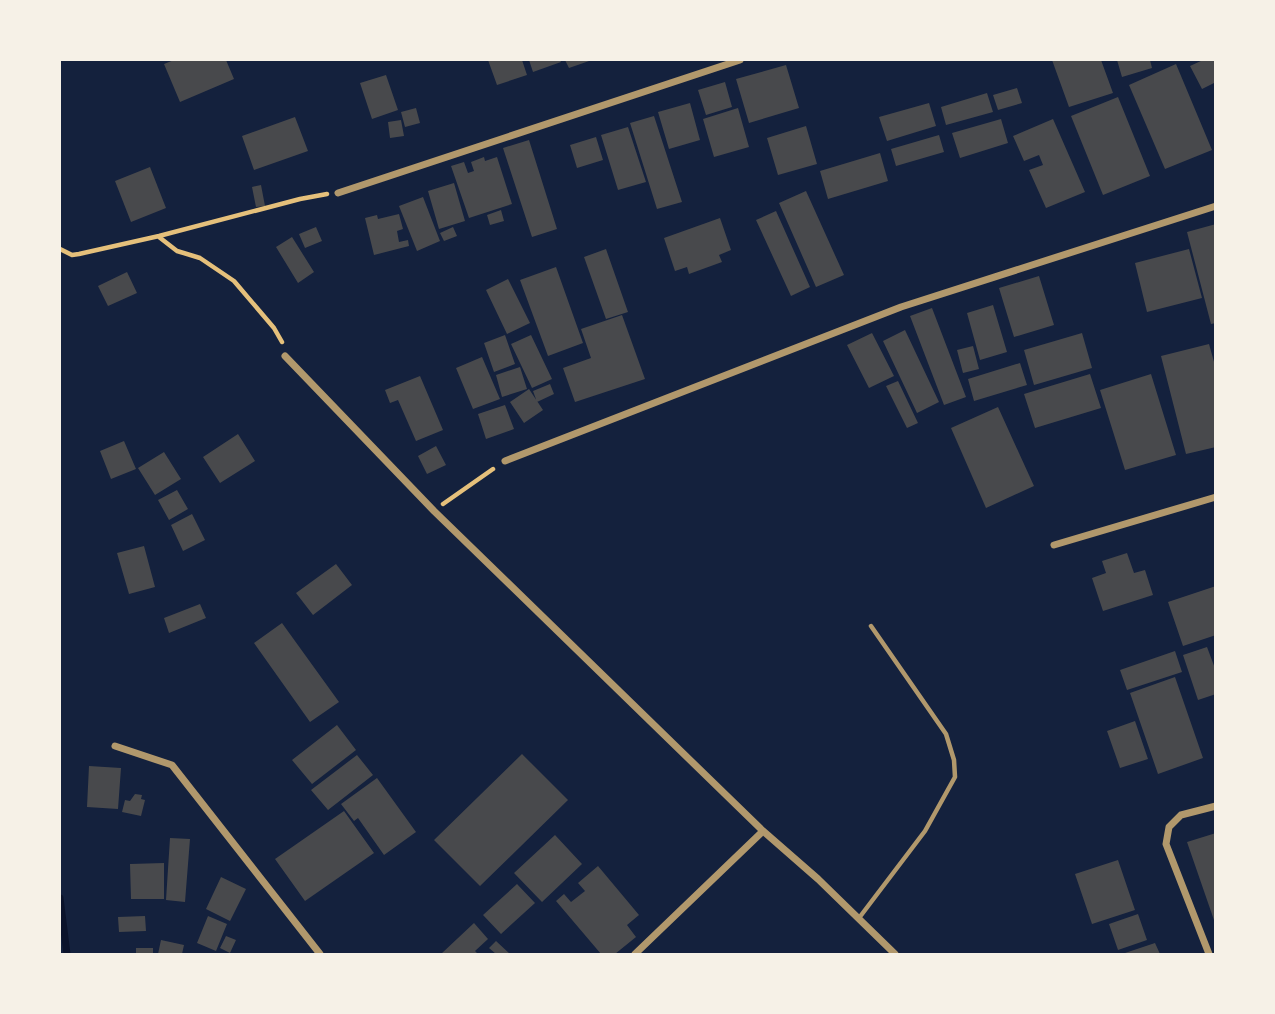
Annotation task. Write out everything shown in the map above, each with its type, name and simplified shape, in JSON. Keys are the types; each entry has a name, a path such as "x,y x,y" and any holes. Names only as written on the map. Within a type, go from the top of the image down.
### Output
{"street":[{"path":"338,193 740,60"},
{"path":"505,461 901,307 1216,206"},
{"path":"285,356 434,511 763,831 895,954"},
{"path":"1054,545 1216,497"},
{"path":"115,746 172,765 320,954"},
{"path":"1209,954 1166,844 1169,827 1181,815 1216,806"},
{"path":"635,954 763,831"}],"lane":[{"path":"859,918 925,831 955,776 954,760 946,734 871,626"}],"path":[{"path":"60,249 72,255 79,254 300,199 338,193"},
{"path":"159,236 177,251 200,258 234,281 282,339 285,356"},
{"path":"434,511 505,461"}],"building":[{"path":"174,60 226,60 234,79 180,102 164,64"},
{"path":"488,60 522,60 527,75 497,85"},
{"path":"529,60 560,60 561,62 533,72"},
{"path":"565,60 592,60 569,68"},
{"path":"1052,60 1101,60 1113,93 1069,107"},
{"path":"1117,60 1150,60 1152,68 1122,77"},
{"path":"1203,60 1216,60 1216,82 1202,89 1190,66"},
{"path":"1176,64 1212,150 1165,169 1129,85"},
{"path":"786,65 799,108 749,123 736,79"},
{"path":"386,75 398,110 372,119 360,83"},
{"path":"725,82 732,107 706,115 698,90"},
{"path":"1017,88 1022,103 998,110 993,95"},
{"path":"987,93 993,112 946,125 941,107"},
{"path":"1118,97 1150,176 1103,195 1071,116"},
{"path":"690,103 700,140 669,149 658,112"},
{"path":"929,103 936,126 887,141 879,117"},
{"path":"416,108 420,123 405,127 401,112"},
{"path":"738,108 749,147 714,157 703,119"},
{"path":"654,116 682,202 657,209 630,123"},
{"path":"295,117 308,151 254,170 242,136"},
{"path":"1001,119 1008,143 960,158 952,133"},
{"path":"1053,119 1085,192 1046,208 1029,170 1043,165 1039,155 1024,161 1013,136"},
{"path":"401,120 404,136 390,138 388,122"},
{"path":"806,126 817,164 778,175 767,138"},
{"path":"628,127 646,182 618,190 601,135"},
{"path":"939,135 944,152 896,166 891,149"},
{"path":"596,137 603,160 577,168 570,145"},
{"path":"529,140 557,229 532,237 503,148"},
{"path":"880,153 888,181 828,199 820,171"},
{"path":"484,157 485,161 497,157 512,204 469,218 451,166 464,162 468,173 474,171 471,162"},
{"path":"150,167 166,208 131,222 115,181"},
{"path":"454,183 465,221 439,229 428,191"},
{"path":"261,185 265,206 256,207 252,187"},
{"path":"806,191 844,275 816,287 779,203"},
{"path":"423,197 440,241 417,251 399,206"},
{"path":"501,210 504,221 490,225 487,215"},
{"path":"776,211 810,287 791,296 756,220"},
{"path":"399,214 403,229 397,231 399,242 408,240 409,246 374,255 365,218 377,215 378,219"},
{"path":"720,218 731,250 719,255 722,262 689,274 687,267 675,271 664,238"},
{"path":"1216,224 1216,323 1211,324 1187,232"},
{"path":"316,227 322,241 305,248 299,234"},
{"path":"453,227 457,236 444,241 440,233"},
{"path":"292,237 314,272 298,283 276,247"},
{"path":"606,249 628,312 606,319 584,257"},
{"path":"1189,249 1202,298 1147,312 1135,263"},
{"path":"556,267 583,343 548,356 520,280"},
{"path":"127,272 137,293 108,306 98,286"},
{"path":"1039,276 1054,325 1014,337 999,288"},
{"path":"508,279 530,323 507,334 486,290"},
{"path":"993,305 1007,352 980,360 967,313"},
{"path":"932,308 966,397 944,405 910,316"},
{"path":"622,315 645,379 575,402 563,368 591,358 581,329"},
{"path":"905,330 939,402 917,413 883,341"},
{"path":"872,333 894,376 869,388 847,345"},
{"path":"1082,333 1092,368 1034,385 1024,350"},
{"path":"505,335 515,364 494,372 484,343"},
{"path":"531,335 552,379 532,388 511,344"},
{"path":"1209,344 1216,369 1216,447 1186,454 1161,356"},
{"path":"973,346 979,369 963,373 957,350"},
{"path":"482,357 500,399 473,409 456,368"},
{"path":"1020,363 1027,385 974,401 968,379"},
{"path":"520,367 527,389 502,397 496,375"},
{"path":"1090,374 1101,408 1035,428 1024,394"},
{"path":"1151,374 1176,455 1125,470 1100,390"},
{"path":"420,376 443,430 416,441 398,400 390,403 385,390"},
{"path":"898,381 918,423 907,428 886,386"},
{"path":"550,384 554,394 537,402 533,391"},
{"path":"529,389 543,410 524,423 510,402"},
{"path":"505,405 514,429 486,439 478,414"},
{"path":"998,407 1034,486 986,508 951,428"},
{"path":"238,434 255,461 220,483 203,457"},
{"path":"124,441 136,469 111,479 100,451"},
{"path":"436,446 446,465 427,474 418,456"},
{"path":"164,452 181,479 155,495 138,468"},
{"path":"177,490 188,509 169,520 158,500"},
{"path":"192,514 205,540 183,551 171,525"},
{"path":"144,546 155,587 129,594 117,553"},
{"path":"1127,553 1134,573 1145,570 1153,595 1103,611 1092,578 1106,573 1102,561"},
{"path":"336,564 352,585 313,615 296,593"},
{"path":"1216,586 1216,635 1183,646 1168,602"},
{"path":"200,604 206,618 169,633 164,618"},
{"path":"282,623 339,702 310,722 254,643"},
{"path":"1207,647 1216,671 1216,694 1198,700 1183,655"},
{"path":"1175,651 1182,672 1127,690 1120,670"},
{"path":"1175,677 1203,758 1158,774 1130,693"},
{"path":"1135,721 1148,759 1120,768 1107,731"},
{"path":"337,725 356,750 312,784 292,760"},
{"path":"522,754 568,800 480,886 434,840"},
{"path":"357,755 373,775 328,810 311,790"},
{"path":"89,766 121,768 118,809 87,807"},
{"path":"377,778 416,832 384,855 358,818 354,821 341,804"},
{"path":"135,794 142,795 141,799 145,800 141,816 122,812 125,800 130,801"},
{"path":"344,811 374,853 305,901 275,859"},
{"path":"1216,833 1216,923 1215,923 1187,842"},
{"path":"555,835 582,864 542,902 514,873"},
{"path":"170,838 190,839 185,902 166,900"},
{"path":"1118,860 1135,910 1092,924 1075,874"},
{"path":"164,863 164,899 131,899 130,864"},
{"path":"598,866 639,915 627,925 636,937 615,954 601,954 556,901 564,894 571,902 585,891 578,883"},
{"path":"221,877 246,889 230,921 206,909"},
{"path":"517,884 535,903 501,934 483,915"},
{"path":"1138,914 1147,940 1118,950 1109,924"},
{"path":"145,916 146,931 119,932 118,917"},
{"path":"208,916 227,924 216,951 197,943"},
{"path":"474,923 488,939 475,951 478,954 441,954"},
{"path":"226,936 236,940 230,953 220,948"},
{"path":"161,940 184,945 182,954 158,954"},
{"path":"496,941 510,954 496,954 489,948"},
{"path":"1155,943 1160,954 1122,954"},
{"path":"136,948 153,948 153,954 136,954"}],"waterway":[{"path":"60,898 67,954"}]}
